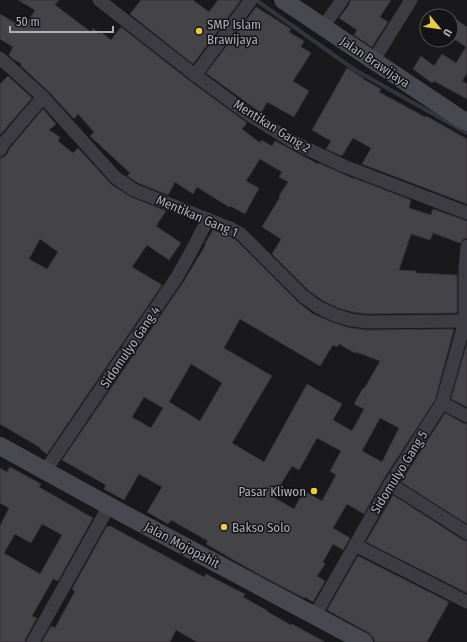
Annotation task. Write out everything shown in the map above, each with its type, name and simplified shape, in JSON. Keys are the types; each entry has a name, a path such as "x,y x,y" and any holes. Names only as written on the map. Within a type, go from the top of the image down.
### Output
{"main road":[{"name":"Jalan Brawijaya","path":"283,0 467,122"},
{"name":"Jalan Mojopahit","path":"0,446 364,642"}],"street":[{"name":"Mentikan Gang 2","path":"99,0 195,75 248,114 293,142 344,166 467,213"},
{"path":"323,27 342,0"},
{"path":"373,61 411,0"},
{"path":"195,75 249,3"},
{"name":"Mentikan Gang 1","path":"0,58 43,97 116,178 134,190 230,228 241,234 304,296 318,307 335,315 351,320 367,322 466,321"},
{"path":"0,150 3,144 43,97"},
{"name":"Sidomulyo Gang 4","path":"45,471 177,277 208,219"},
{"name":"Sidomulyo Gang 5","path":"315,615 390,484 442,403 466,321 464,269 467,246"},
{"path":"442,403 467,416"},
{"path":"390,484 467,533"},
{"path":"33,642 109,506"},
{"path":"355,545 467,602"}],"building":[{"path":"18,0 59,0 55,5 91,32 93,28 111,40 121,27 247,123 242,129 260,143 261,140 272,146 275,141 318,164 319,163 354,179 411,200 409,208 431,215 433,209 467,221 467,238 463,239 460,243 433,233 430,240 411,234 399,270 416,271 416,273 457,275 457,313 367,314 353,312 338,308 322,300 308,290 272,254 281,239 262,227 288,182 279,177 282,172 260,159 246,181 259,188 245,214 230,206 229,207 197,187 193,194 175,182 168,195 138,183 127,176 130,173 90,136 94,132 78,114 74,119 49,92 20,65 22,64 9,55 13,47 0,39 0,14 24,28 35,10"},
{"path":"141,0 193,0 209,12 218,0 241,0 193,64 130,14"},
{"path":"350,0 391,0 380,17 388,22 372,47 354,35 357,30 339,18 349,5"},
{"path":"256,7 291,29 289,32 304,41 301,47 311,53 293,81 309,91 294,117 267,102 261,113 206,73"},
{"path":"459,22 467,27 467,73 462,81 467,84 467,99 434,81 432,83 413,69 421,56 434,66 442,54 456,63 466,47 459,42"},
{"path":"347,68 381,89 379,92 467,139 467,204 362,164 371,148 353,138 342,156 326,149 331,141 312,130"},
{"path":"8,76 32,98 0,135 0,84"},
{"path":"43,109 56,124 49,130 60,137 58,141 73,153 78,148 112,185 131,197 166,211 156,226 181,243 169,260 147,245 132,267 162,285 47,454 40,449 41,448 0,424 0,158 7,154 10,148","holes":["40,239 58,252 47,269 29,259"]},
{"path":"213,230 236,240 298,302 313,314 332,322 350,328 367,330 454,329 435,400 383,480 364,514 347,504 333,528 350,538 343,550 333,544 323,562 325,564 317,576 325,581 313,602 258,574 206,544 208,541 171,520 168,524 147,512 162,487 139,474 124,500 104,489 106,485 62,460 184,281 206,244 205,243","holes":["240,319 320,366 333,345 337,347 339,344 355,353 356,352 380,361 354,404 364,409 352,431 333,420 342,404 307,384 264,462 232,443 272,376 224,348","191,364 222,383 200,421 169,402","144,397 163,408 151,428 132,417","380,418 399,428 382,462 362,451","317,438 341,451 330,471 336,475 322,501 304,491 294,509 273,497 292,466 299,470"]},
{"path":"467,343 467,407 451,399"},
{"path":"445,413 467,424 467,524 401,482"},
{"path":"10,467 41,484 39,487 93,518 58,581 53,579 32,616 37,618 25,642 0,642 0,526 9,508 0,503 0,468 7,472","holes":["42,524 62,535 40,574 4,553 15,534 31,543"]},
{"path":"393,495 463,540 467,541 467,593 366,542"},
{"path":"107,526 110,526 204,577 206,574 245,594 243,597 291,625 292,624 325,642 197,642 176,630 170,642 42,642 51,626 55,628 75,591 72,589"},
{"path":"358,556 449,602 427,642 375,642 369,633 327,610"}],"waterway":[{"path":"256,0 355,70 467,133"}],"place":[{"name":"SMP Islam Brawijaya","path":"199,31"},
{"name":"Pasar Kliwon","path":"314,491"},
{"name":"Bakso Solo","path":"224,527"}]}
